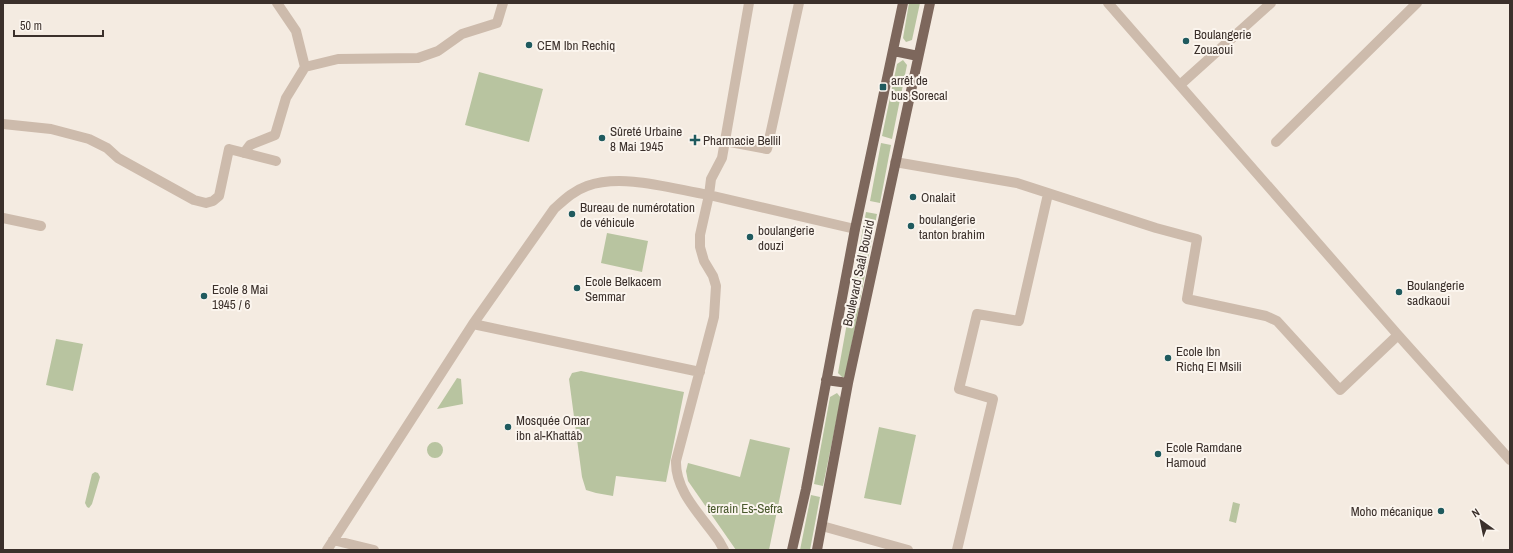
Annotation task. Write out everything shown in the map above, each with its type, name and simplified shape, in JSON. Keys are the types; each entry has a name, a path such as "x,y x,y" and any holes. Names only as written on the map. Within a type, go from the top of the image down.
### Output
{"main road":[{"name":"Boulevard Saâl Bouzid","path":"792,550 855,228 894,51 903,3"},
{"name":"Boulevard Saâl Bouzid","path":"817,550 848,383 930,3"},
{"path":"894,51 918,56"},
{"path":"826,380 848,383"}],"street":[{"path":"244,153 250,145 275,135 286,98 305,67 338,59 418,58 438,51 462,34 497,23 503,3"},
{"path":"724,550 681,488 676,474 676,461 714,317 716,286 713,276 704,261 700,247 700,235 711,179 722,158 749,3"},
{"path":"725,141 767,149 799,3"},
{"path":"1108,3 1149,51 1181,84 1398,335 1510,460"},
{"path":"1181,84 1271,3"},
{"path":"1276,142 1417,3"},
{"path":"279,5 296,31 305,67"},
{"path":"3,124 51,130 89,140 107,148 118,158 194,200 206,203 219,196 228,149 276,161"},
{"path":"895,162 1017,183 1197,240 1187,299 1266,316 1277,321 1340,390 1398,335"},
{"path":"327,550 473,324 554,209 569,195 586,186 603,181 626,181 709,195 855,228"},
{"path":"957,550 993,399 959,389 977,314 1019,321 1048,194"},
{"path":"3,218 41,226"},
{"path":"473,324 700,372"},
{"path":"822,526 878,547 908,550"},
{"path":"333,540 374,550"}],"green space":[{"path":"909,3 920,3 912,40 906,42 903,38"},
{"path":"903,60 907,65 892,139 882,136 897,64"},
{"path":"479,72 543,89 529,142 465,125"},
{"path":"881,143 891,145 880,203 870,201"},
{"path":"866,212 877,214 860,300 850,298"},
{"path":"607,233 648,241 642,272 601,263"},
{"path":"850,306 859,308 845,377 842,377 838,373"},
{"path":"56,339 83,344 73,391 46,385"},
{"path":"581,371 684,392 666,482 616,476 613,496 586,490 582,477 569,379 572,373"},
{"path":"457,378 461,379 463,404 437,409"},
{"path":"837,393 841,398 823,486 814,484 830,397"},
{"path":"879,427 916,435 901,505 864,498"},
{"name":"terrain Es-Sefra","path":"750,439 790,448 769,550 736,550 688,481 686,471 688,463 740,477"},
{"path":"435,442 442,447 443,450 438,457 435,458 428,453 427,450 432,443"},
{"path":"95,472 98,473 100,477 92,504 89,508 85,503 92,474"},
{"path":"811,495 820,497 810,550 800,550"},
{"path":"1233,502 1240,504 1236,523 1229,521"}],"place":[{"name":"Boulangerie Zouaoui","path":"1186,41"},
{"name":"CEM Ibn Rechiq","path":"529,45"},
{"name":"arrêt de bus Sorecal","path":"883,87"},
{"name":"Sûreté Urbaine 8 Mai 1945","path":"602,138"},
{"name":"Pharmacie Bellil","path":"695,140"},
{"name":"Onalait","path":"913,197"},
{"name":"Bureau de numérotation de véhicule","path":"572,214"},
{"name":"boulangerie tanton brahim","path":"911,226"},
{"name":"boulangerie douzi","path":"750,237"},
{"name":"Ecole Belkacem Semmar","path":"577,288"},
{"name":"Boulangerie sadkaoui","path":"1399,292"},
{"name":"Ecole 8 Mai 1945 / 6","path":"204,296"},
{"name":"Ecole Ibn Richq El Msili","path":"1168,358"},
{"name":"Mosquée Omar ibn al-Khattâb","path":"508,427"},
{"name":"Ecole Ramdane Hamoud","path":"1158,454"},
{"name":"Moho mécanique","path":"1441,511"}]}
